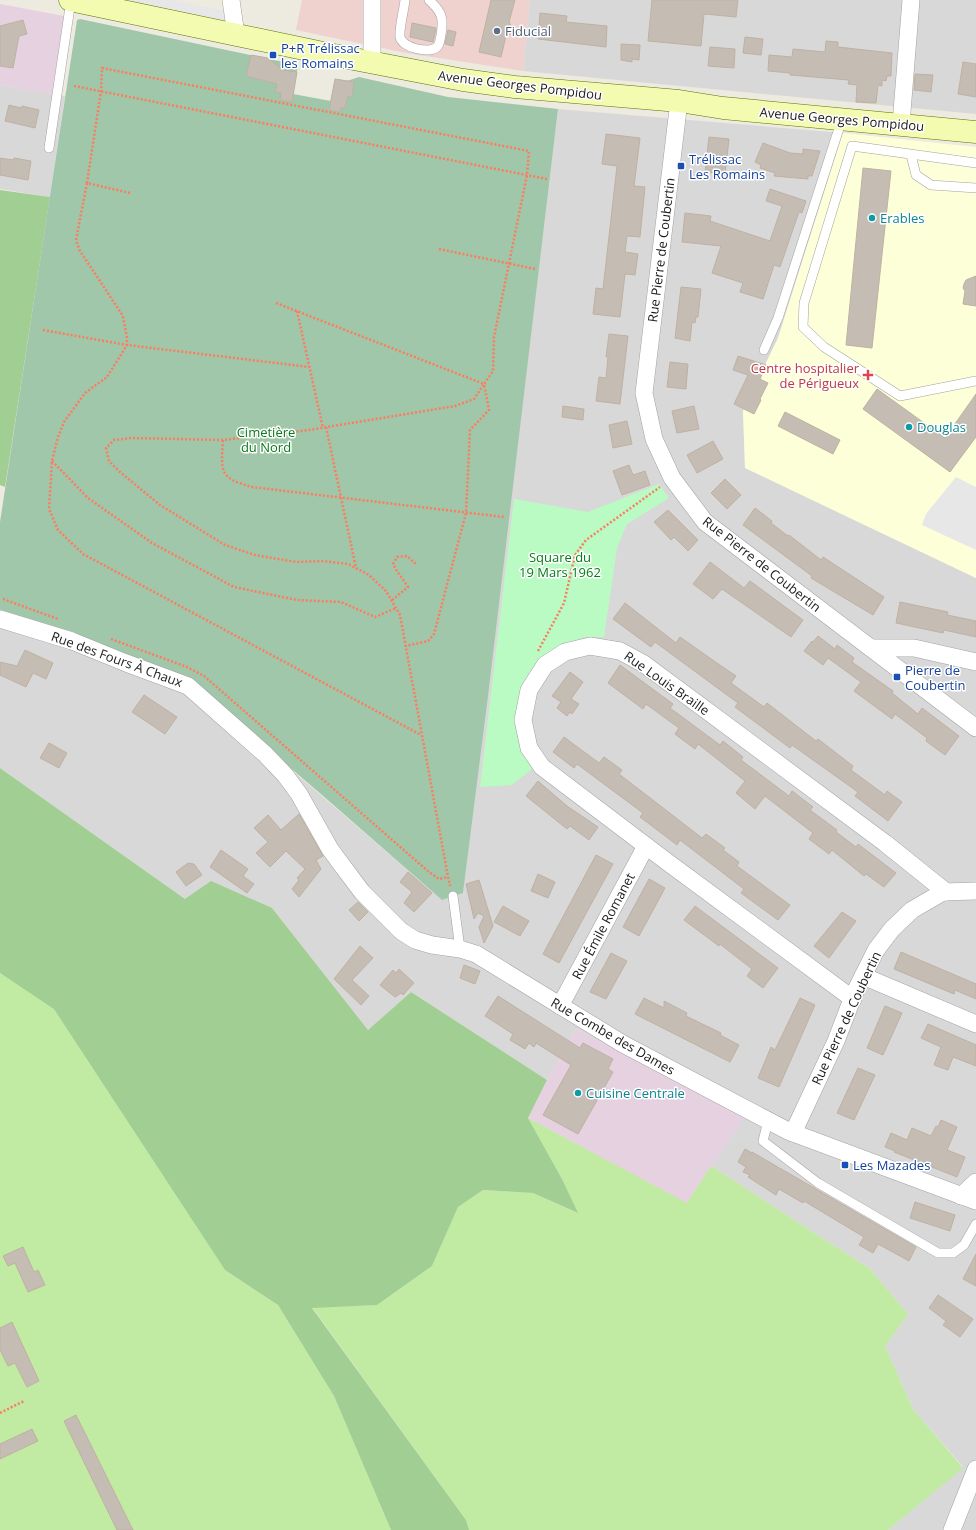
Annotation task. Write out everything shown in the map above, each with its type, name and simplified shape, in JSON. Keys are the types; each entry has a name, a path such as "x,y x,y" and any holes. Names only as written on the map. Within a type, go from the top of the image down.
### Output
{"main road":[{"name":"Avenue Georges Pompidou","path":"70,0 463,80 515,87 679,101 723,108 976,132"}],"street":[{"path":"231,0 236,34"},
{"path":"372,0 372,62"},
{"path":"901,124 911,0"},
{"name":"Rue Pierre de Coubertin","path":"679,101 644,393 654,439 672,478 706,522 976,728"},
{"name":"Rue des Fours À Chaux","path":"0,619 72,641 188,686 265,754 285,775 298,794 330,849 341,864 362,892 401,931 415,940 460,949 476,954"},
{"name":"Rue Louis Braille","path":"852,999 542,767 529,748 523,720 529,690 545,665 565,652 590,646 620,651 638,661 885,843 946,892"},
{"path":"871,648 914,648 976,662"},
{"name":"Rue Émile Romanet","path":"560,1006 646,846"},
{"name":"Rue Pierre de Coubertin","path":"793,1133 836,1041 852,999 876,950 892,929 912,910 943,892 976,891"},
{"name":"Rue Combe des Dames","path":"476,954 629,1047 768,1121 793,1133 968,1198"},
{"path":"863,976 976,1024"},
{"path":"968,1198 976,1182"},
{"path":"952,1530 976,1469"}],"lane":[{"path":"49,148 70,0"},
{"path":"405,0 400,37 402,43 406,46 433,50 440,42 443,22 440,12 429,0"},
{"path":"764,350 778,318 842,119"},
{"path":"976,164 852,146 804,303 803,327 824,347 900,396 976,381"},
{"path":"910,155 916,175 931,185 976,188"},
{"path":"454,896 460,949"},
{"path":"768,1121 763,1141 818,1183 938,1253 953,1253 964,1245 976,1224"}],"path":[{"path":"421,735 83,554 58,530 50,509 52,461 58,436 64,422 85,393 107,377 127,345 123,316 80,251 76,240 87,183 101,91 102,68 529,151 527,175 494,337 493,371 474,399 454,406 325,427 223,440 132,438 114,440 106,448 109,461 160,505 225,544 255,555 296,562 324,561 348,564 368,575 386,591 400,615 448,877 454,896"},
{"path":"74,86 546,179"},
{"path":"87,183 130,194"},
{"path":"439,249 535,269"},
{"path":"276,303 484,384"},
{"path":"297,311 325,427 356,568"},
{"path":"43,330 127,345 310,366"},
{"path":"406,646 428,641 434,634 466,513 470,430 489,410 484,384"},
{"path":"223,440 222,468 226,475 236,482 252,487 504,517"},
{"path":"52,461 88,498 152,543 234,587 297,600 341,602 375,617 396,608"},
{"path":"545,665 538,652 564,603 575,555 586,540 672,478"},
{"path":"392,600 408,587 393,564 397,557 407,556 417,565"},
{"path":"0,1413 24,1402"}],"shaded area":[{"path":"113,0 176,0 228,12 225,22"},
{"path":"302,0 530,0 523,71 406,53 296,30"},
{"path":"530,0 976,0 976,114 523,71"},
{"path":"0,4 64,16 52,94 0,85"},
{"path":"0,85 65,96 50,197 0,189"},
{"path":"558,109 843,133 778,338 743,411 745,468 976,578 976,1530 888,1530 963,1467 913,1409 885,1346 908,1314 870,1269 711,1166 743,1118 576,1029 547,1080 411,992 368,1030 272,908 185,899 0,768 0,610 190,682 442,900 463,893"},
{"name":"Centre hospitalier de Périgueux","path":"843,133 976,147 976,578 745,468 743,411 778,338"},
{"path":"956,477 976,487 976,550 922,525 926,514"},
{"path":"576,1029 744,1118 687,1204 528,1118 547,1080"}],"green space":[{"name":"Cimetière du Nord","path":"80,19 298,65 293,94 331,101 335,79 347,81 359,77 448,97 558,109 463,893 442,900 190,682 0,610 0,522 77,20"},
{"path":"0,190 50,197 5,487 0,485"},
{"name":"Square du 19 Mars 1962","path":"659,484 669,498 627,524 617,548 604,637 584,637 560,647 517,730 532,769 512,785 480,787 514,499 588,512"},
{"path":"0,768 185,899 211,881 272,908 368,1030 411,992 547,1080 528,1118 562,1179 578,1213 533,1193 483,1190 458,1207 432,1266 377,1305 312,1308 466,1520 469,1530 391,1530 334,1396 278,1305 225,1270 54,1009 0,973"},
{"path":"0,973 54,1008 225,1270 278,1305 334,1396 391,1530 0,1530"},
{"path":"528,1118 687,1203 711,1166 870,1269 908,1314 885,1346 913,1409 963,1468 888,1530 469,1530 466,1520 312,1307 377,1305 432,1266 458,1207 483,1190 533,1193 577,1213 562,1179"}],"building":[{"path":"491,0 515,0 509,22 515,32 506,36 501,57 479,52"},
{"path":"652,0 738,0 736,17 704,14 701,46 648,41"},
{"path":"540,13 567,16 566,22 607,26 606,47 538,39"},
{"path":"23,20 27,34 19,36 13,68 0,66 0,26"},
{"path":"412,23 436,28 433,42 410,37"},
{"path":"448,30 456,32 453,46 445,44"},
{"path":"745,37 763,39 761,55 743,53"},
{"path":"826,41 838,42 838,47 892,53 891,76 887,76 886,81 882,80 882,86 878,85 876,103 856,102 857,85 848,84 849,80 790,75 790,73 768,71 769,55 792,57 793,49 825,52"},
{"path":"621,44 640,45 639,60 632,59 632,62 621,60"},
{"path":"710,47 735,49 734,68 708,66"},
{"path":"251,55 268,58 283,70 297,72 292,102 280,100 281,93 275,92 277,84 246,76"},
{"path":"963,62 976,64 976,97 958,94"},
{"path":"915,74 933,75 931,92 914,90"},
{"path":"335,79 354,82 352,97 348,96 345,108 341,108 340,112 329,110"},
{"path":"9,105 39,110 35,128 5,121"},
{"path":"606,134 640,138 634,186 645,187 640,237 627,236 625,252 638,254 635,275 625,274 620,317 593,314 596,288 603,289 617,166 602,164"},
{"path":"709,137 729,139 725,174 705,172"},
{"path":"763,143 790,153 803,154 803,149 820,151 812,176 808,176 808,179 774,176 775,173 760,168 761,165 755,162"},
{"path":"0,158 13,160 14,158 31,161 28,180 0,175"},
{"name":"Erables","path":"863,168 891,171 872,348 846,345"},
{"path":"770,189 806,201 802,213 799,212 780,267 774,265 763,299 740,292 743,283 712,273 721,246 682,242 685,213 711,216 710,221 770,241 782,206 766,201"},
{"path":"976,276 976,306 963,304 965,291 963,288 964,284 966,280"},
{"path":"681,287 701,289 698,317 696,317 695,323 692,322 690,341 675,338"},
{"path":"609,334 628,336 620,404 596,401 599,377 606,378 608,357 606,357"},
{"path":"738,356 766,365 760,379 768,383 754,414 734,404 748,375 733,370"},
{"path":"670,362 688,364 686,389 667,387"},
{"name":"Douglas","path":"877,389 945,438 976,394 976,437 950,472 863,409"},
{"path":"563,406 584,409 583,420 562,417"},
{"path":"694,406 699,429 677,433 672,411"},
{"path":"785,412 840,440 833,454 778,426"},
{"path":"627,421 632,444 613,448 609,425"},
{"path":"713,441 723,459 697,473 687,455"},
{"path":"629,465 633,475 645,471 650,485 622,495 613,471"},
{"path":"725,479 741,495 727,509 711,493"},
{"path":"755,508 772,521 771,523 821,560 823,557 884,597 873,615 811,578 812,576 743,525"},
{"path":"668,510 698,540 688,551 674,537 671,540 654,522"},
{"path":"710,562 744,588 750,581 803,620 791,637 722,589 713,599 693,584"},
{"path":"900,602 948,612 947,615 976,621 976,637 944,630 943,633 896,623"},
{"path":"625,603 676,643 680,637 736,676 731,683 764,707 767,703 816,741 818,739 853,766 851,770 885,795 887,791 902,802 888,821 855,796 858,792 792,745 790,748 735,707 738,703 655,642 651,647 613,619"},
{"path":"818,636 835,649 837,645 854,658 852,662 893,691 892,693 918,714 922,708 959,736 945,755 926,741 927,738 895,714 892,719 854,691 861,682 828,658 823,665 804,651"},
{"path":"25,650 53,663 46,679 33,673 26,687 0,675 0,662 17,666"},
{"path":"620,665 673,704 670,708 720,745 723,741 743,757 741,760 789,796 792,791 813,807 810,810 837,830 836,832 856,847 858,844 896,873 884,887 866,874 864,876 832,850 829,854 809,839 813,833 765,796 755,809 736,793 745,781 698,744 695,749 675,734 679,728 646,704 643,709 608,683"},
{"path":"570,672 583,682 571,699 579,704 572,714 570,712 567,716 557,708 561,702 552,696"},
{"path":"144,695 177,717 165,734 132,712"},
{"path":"564,737 599,763 604,757 622,770 619,774 702,838 706,834 725,848 723,850 739,862 737,866 790,905 778,920 741,893 744,889 680,840 677,845 640,817 643,813 577,764 574,768 553,752"},
{"path":"49,743 67,753 59,768 40,758"},
{"path":"538,781 567,806 598,827 589,840 570,826 567,829 526,796"},
{"path":"299,814 323,856 316,860 321,869 299,897 292,889 299,880 297,878 305,869 286,851 270,867 256,853 268,842 254,828 268,815 281,830"},
{"path":"221,850 248,869 243,876 254,884 247,893 210,867"},
{"path":"596,855 613,864 559,963 543,954"},
{"path":"188,863 194,864 202,875 186,886 176,872"},
{"path":"408,872 432,893 414,912 404,903 412,892 400,882"},
{"path":"538,874 555,882 548,898 531,891"},
{"path":"649,879 665,888 639,936 623,927"},
{"path":"479,880 493,926 484,943 479,927 484,916 478,913 474,919 466,884"},
{"path":"358,902 368,912 359,921 349,910"},
{"path":"503,906 529,921 520,936 494,922"},
{"path":"695,906 778,968 763,988 747,976 752,969 720,944 719,946 684,920"},
{"path":"842,912 856,921 829,958 814,946"},
{"path":"360,946 373,958 352,980 369,996 361,1005 334,979"},
{"path":"901,952 976,984 976,999 955,990 954,994 894,969"},
{"path":"611,953 627,961 606,999 590,992"},
{"path":"464,965 480,971 475,984 460,978"},
{"path":"399,969 414,983 403,995 401,993 395,997 380,985 393,970 396,973"},
{"path":"498,996 580,1048 583,1043 613,1059 608,1069 613,1072 578,1134 543,1115 571,1065 536,1043 534,1047 529,1043 525,1049 510,1040 513,1034 485,1016"},
{"path":"644,998 664,1008 664,1001 687,1013 686,1016 721,1033 720,1035 739,1045 730,1062 635,1014"},
{"path":"800,998 815,1005 779,1087 758,1078 771,1047 775,1050"},
{"path":"885,1006 902,1013 883,1055 867,1048"},
{"path":"928,1024 976,1045 976,1066 953,1057 948,1070 934,1065 941,1047 921,1038"},
{"path":"858,1068 875,1075 854,1120 837,1113"},
{"path":"941,1120 957,1127 947,1150 965,1157 957,1177 885,1147 891,1133 907,1140 912,1128 931,1136"},
{"path":"745,1149 916,1247 909,1261 878,1244 873,1253 859,1245 864,1237 804,1201 803,1203 779,1189 776,1195 748,1177 750,1175 743,1172 746,1167 738,1162"},
{"path":"915,1202 955,1215 950,1231 910,1218"},
{"path":"23,1247 34,1272 38,1270 45,1285 28,1292 15,1263 8,1266 3,1256"},
{"path":"976,1254 976,1286 963,1279"},
{"path":"938,1295 973,1319 960,1337 943,1325 946,1321 929,1308"},
{"path":"12,1322 39,1381 27,1387 15,1363 8,1366 0,1350 0,1328"},
{"path":"76,1415 133,1530 117,1530 64,1421"},
{"path":"32,1429 38,1441 0,1459 0,1444"}],"place":[{"name":"Fiducial","path":"497,31"},
{"name":"P+R Trélissac les Romains","path":"273,55"},
{"name":"Trélissac Les Romains","path":"681,166"},
{"name":"Erables","path":"872,218"},
{"name":"Centre hospitalier de Périgueux","path":"868,375"},
{"name":"Douglas","path":"909,427"},
{"name":"Pierre de Coubertin","path":"897,677"},
{"name":"Cuisine Centrale","path":"578,1093"},
{"name":"Les Mazades","path":"845,1165"}]}
